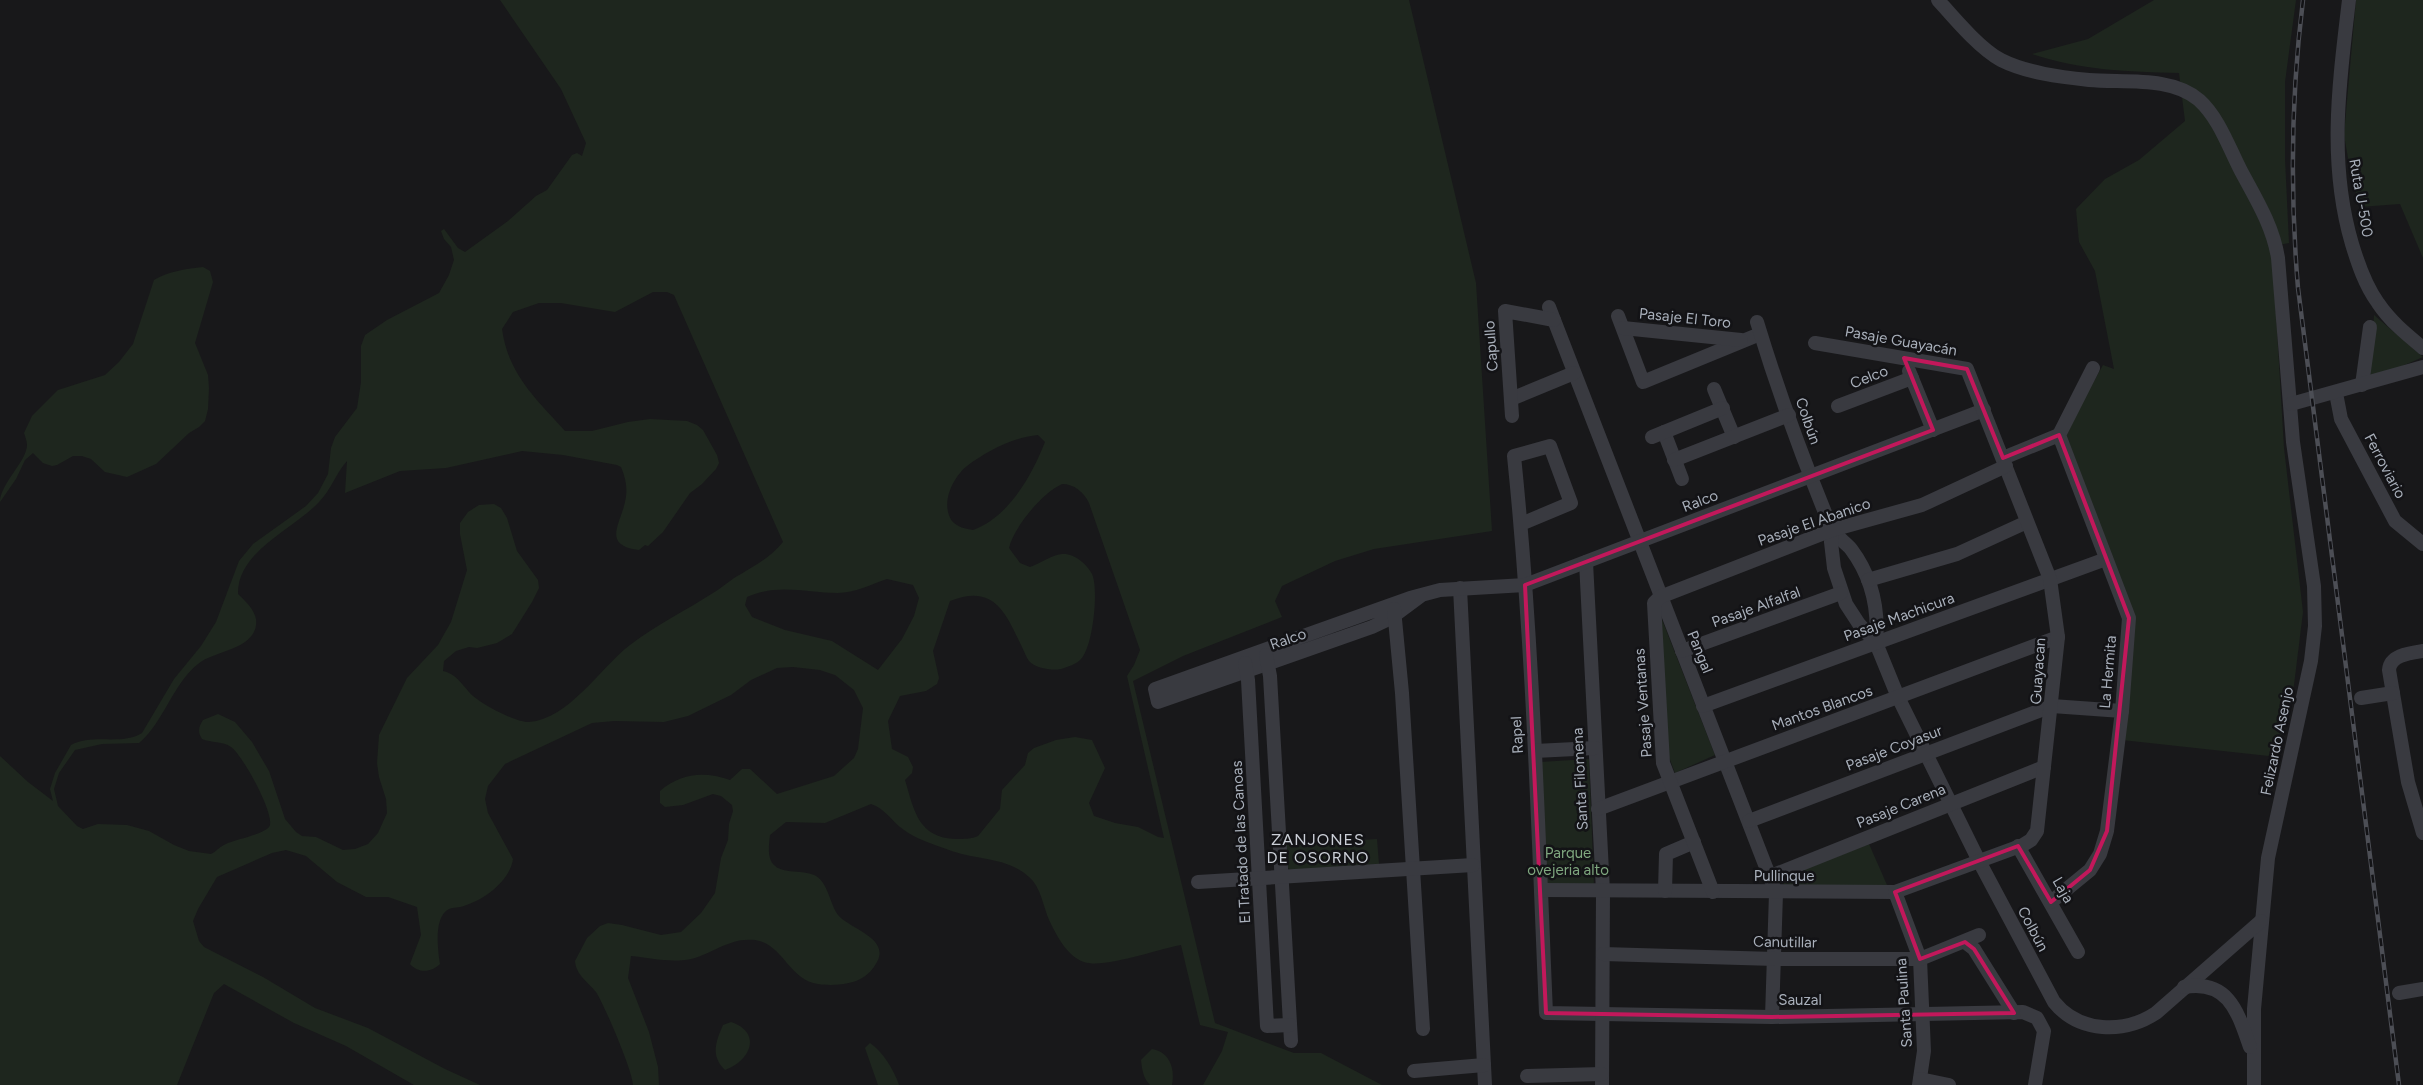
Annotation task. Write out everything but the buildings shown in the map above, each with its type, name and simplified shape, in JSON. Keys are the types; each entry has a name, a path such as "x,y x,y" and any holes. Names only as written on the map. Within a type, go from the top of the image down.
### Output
{"street":[{"name":"Felizardo Asenjo","path":"1938,0 1986,48 2001,60 2043,74 2088,80 2160,84 2186,92 2199,101 2219,128 2274,235 2278,258 2296,463 2314,586 2315,626 2311,661 2268,858 2254,1010 2254,1085"},
{"name":"Ruta U-500","path":"2349,0 2340,78 2336,144 2337,170 2344,214 2356,256 2370,291 2394,324 2423,348"},
{"name":"Capullo","path":"1512,416 1505,311 1551,314"},
{"name":"Pangal","path":"1551,314 1776,893 1772,1017"},
{"name":"Pasaje El Toro","path":"1744,340 1621,322 1643,382 1744,340 1758,328"},
{"name":"Colbún","path":"1758,328 1810,476 1832,530 1857,557 1868,580 1877,617 1876,643"},
{"path":"2362,385 2370,328"},
{"name":"Pasaje Guayacán","path":"1815,343 1967,369 1984,410"},
{"path":"1904,358 1933,430"},
{"path":"2291,404 2423,367"},
{"path":"2004,462 2059,435 2093,368"},
{"path":"1511,399 1574,373"},
{"name":"Celco","path":"1838,406 1912,378"},
{"path":"1714,389 1734,436"},
{"name":"Ferroviario","path":"2336,392 2341,419 2395,521 2423,544"},
{"path":"1682,479 1674,460 1658,434 1723,408"},
{"name":"Ralco","path":"1156,696 1267,656 1372,627 1394,610 1422,595 1460,588 1525,585 1984,410"},
{"name":"Guayacan","path":"1984,410 2026,522 2050,579 2058,637 2039,826 2031,840 2018,846"},
{"path":"1674,460 1789,415"},
{"name":"La Hermita","path":"2051,902 2090,870 2100,854 2107,831 2122,711 2129,618 2059,435"},
{"name":"Rapel","path":"1521,524 1571,503 1550,446 1514,456 1521,524 1535,751 1546,1013"},
{"name":"Pasaje El Abanico","path":"1660,597 1832,530 1922,505 2004,462"},
{"path":"1868,580 1956,554 2026,522"},
{"name":"Colbún","path":"1832,530 1832,555 1841,593 1856,620 1876,643 1898,697 1979,861 2054,1002 2068,1016 2084,1023 2103,1027 2131,1025 2156,1013 2261,921"},
{"name":"Pasaje Machicura","path":"1703,706 2106,559"},
{"name":"Santa Filomena","path":"1586,562 1603,891 1602,1079"},
{"path":"1460,588 1485,1085"},
{"name":"Pasaje Alfalfal","path":"1682,651 1841,593"},
{"name":"Pasaje Ventanas","path":"1660,597 1654,603 1662,755 1670,782 1713,892"},
{"path":"1394,610 1414,868 1423,1030"},
{"name":"Mantos Blancos","path":"1598,809 2058,637"},
{"path":"2423,651 2396,658 2391,662 2389,670 2419,804 2423,833"},
{"path":"1267,656 1280,840 1291,1041"},
{"name":"El Tratado de las Canoas","path":"1245,664 1267,1026 1290,1025"},
{"path":"2361,698 2393,693"},
{"path":"2052,706 2122,711"},
{"name":"Pasaje Coyasur","path":"1749,822 2052,706"},
{"path":"1535,751 1595,748"},
{"name":"Pasaje Carena","path":"1770,876 2044,767"},
{"path":"1257,841 1280,840"},
{"path":"1665,892 1665,856 1670,850 1694,842"},
{"name":"Laja","path":"2018,846 2078,952"},
{"name":"Pullinque","path":"1541,890 1776,893 1895,892 2018,846"},
{"path":"1198,882 1473,865"},
{"name":"Santa Paulina","path":"1895,892 1920,959 1924,1051 1919,1082"},
{"name":"Canutillar","path":"1603,954 1775,959 1920,959 1978,935"},
{"path":"1965,942 1974,949 2014,1013"},
{"path":"2184,987 2211,988 2229,1000 2240,1017 2253,1057"},
{"path":"2399,993 2423,989"},
{"name":"Sauzal","path":"1546,1013 1772,1017 1922,1016 2023,1012 2033,1015 2040,1022 2044,1030 2035,1085"},
{"path":"1414,1071 1484,1065"},
{"path":"1527,1076 1602,1079"},
{"path":"1919,1082 1949,1085"}],"highlighted area":[{"path":"1904,358 1967,369 2003,458 2059,435 2129,618 2107,831 2090,870 2051,902 2018,846 1895,892 1920,959 1965,942 1974,949 2014,1013 1772,1017 1546,1013 1525,585 1933,430"}],"green space":[{"path":"500,0 1409,0 1476,283 1492,531 1374,549 1335,561 1282,586 1275,601 1282,617 1183,656 1133,681 1215,1023 1294,1053 1321,1053 1382,1085 1203,1085 1222,1051 1228,1032 1200,1025 1181,945 1104,963 1079,960 1069,952 1058,937 1049,921 1036,886 1024,873 1004,863 960,853 920,839 904,830 884,812 871,804 825,823 786,822 770,835 769,850 771,861 782,870 811,874 820,879 838,915 874,940 880,954 871,971 862,978 847,984 818,984 800,976 773,948 755,940 730,943 691,959 661,960 631,956 628,978 649,1032 658,1067 659,1085 633,1085 623,1053 605,1010 596,992 580,974 575,961 587,938 600,926 608,923 622,925 661,935 681,932 701,913 715,893 721,858 728,840 729,824 733,811 732,805 721,796 713,794 683,805 665,807 660,803 660,791 668,785 676,780 693,775 711,775 730,780 742,769 750,769 777,794 834,776 854,758 858,749 863,708 854,690 835,675 820,670 793,667 777,668 751,680 731,695 688,716 664,722 614,721 592,723 505,764 488,786 485,799 488,813 513,859 511,867 507,875 488,894 472,903 462,907 451,908 444,913 438,935 440,964 433,969 421,971 410,964 421,935 417,907 388,897 366,897 337,882 306,856 286,850 272,853 217,877 193,921 199,941 204,947 263,977 315,1008 368,1028 445,1069 480,1085 414,1085 346,1046 294,1023 224,984 214,993 177,1085 0,1085 0,756 28,782 53,801 50,789 55,773 71,745 88,740 125,739 142,733 174,679 201,646 216,622 239,561 253,544 306,506 318,493 328,474 331,448 335,437 357,408 361,382 361,346 365,335 387,320 439,293 449,275 454,260 451,247 444,239 441,231 444,229 458,248 465,252 508,221 536,196 547,190 572,155 577,153 582,156 586,143 561,89","holes":["653,292 667,292 674,295 783,542 774,552 717,591 630,645 583,691 557,712 544,719 524,722 503,714 482,702 458,679 443,671 444,661 456,651 497,643 512,634 539,588 538,580 517,551 507,518 501,508 494,504 479,505 468,512 460,523 460,534 467,570 451,622 438,645 407,678 379,735 377,763 386,799 387,813 378,833 368,844 355,849 343,850 316,837 302,836 296,832 285,819 269,771 252,742 235,722 218,714 203,720 200,725 199,734 202,739 228,745 243,761 268,811 270,821 269,827 266,830 230,842 211,854 189,851 149,831 127,825 98,824 83,829 77,826 58,806 54,789 59,773 75,750 102,744 139,743 155,725 181,682 198,664 248,640 253,633 256,620 251,608 238,594 240,579 247,565 268,542 319,502 347,461 345,493 400,471 446,468 522,451 563,455 617,465 621,467 626,488 625,502 617,526 617,539 620,544 639,550 645,545 648,546 663,532 690,493 702,484 719,463 717,455 703,430 687,421 650,419 628,422 592,431 565,431 534,397 517,373 505,345 502,329 513,312 539,303 561,303 615,312","1038,435 1045,442 1018,494 998,515 986,524 973,530 954,523 947,507 948,499 953,484 962,471 975,460 992,450 1029,436","1062,484 1071,485 1078,489 1087,499 1140,650 1127,676 1164,838 1138,827 1115,823 1094,816 1089,803 1105,768 1092,740 1075,737 1056,740 1034,748 1028,753 1025,765 1002,790 1000,809 978,836 964,839 943,837 933,834 926,828 915,812 905,780 912,773 913,767 908,757 892,749 888,721 900,696 926,691 937,684 939,678 933,651 950,601 965,596 978,596 988,599 997,605 1010,623 1029,661 1039,667 1061,669 1077,662 1085,653 1092,631 1095,604 1094,581 1090,570 1080,560 1067,554 1054,556 1030,567 1020,563 1009,548 1023,521 1054,488","887,579 913,585 919,598 914,616 902,639 878,670 832,641 785,630 752,617 745,605 747,597 770,590 826,593 844,593"]},
{"path":"2154,0 2296,0 2285,82 2285,159 2289,243 2272,246 2284,448 2303,612 2294,685 2278,757 2122,740 2132,620 2064,435 2103,365 2114,369 2095,271 2079,242 2076,209 2105,179 2139,160 2185,121 2179,73 2123,71 2086,67 2067,64 2032,54 2088,39"},
{"path":"2356,0 2423,0 2423,258 2400,204 2360,207 2351,175 2344,135"},
{"path":"203,267 210,271 213,282 195,343 208,375 208,409 205,421 189,433 156,464 127,477 105,472 91,459 82,456 73,456 52,466 43,463 33,453 25,460 16,479 0,502 4,488 26,451 27,443 24,433 32,416 58,390 105,375 119,362 133,344 154,280 171,272"},
{"path":"2374,315 2423,357 2370,380"},
{"path":"1659,612 1715,755 1675,773 1669,757"},
{"name":"Parque ovejeria alto","path":"1589,759 1594,886 1544,886 1540,762"},
{"path":"1377,839 1379,864 1291,870 1288,868 1286,845"},
{"path":"1869,844 1887,885 1784,886 1782,878"},
{"path":"731,1022 741,1027 747,1033 750,1040 746,1054 741,1060 725,1070 717,1059 716,1048 723,1025"},
{"path":"870,1043 888,1062 899,1085 878,1085 865,1048"},
{"path":"1152,1049 1163,1054 1170,1062 1173,1073 1172,1085 1150,1085 1146,1079 1142,1070 1141,1060"}],"railway":[{"path":"2303,0 2296,72 2293,144 2295,252 2298,288 2399,1085"}],"district":[{"name":"ZANJONES DE OSORNO","path":"1318,848"}]}
